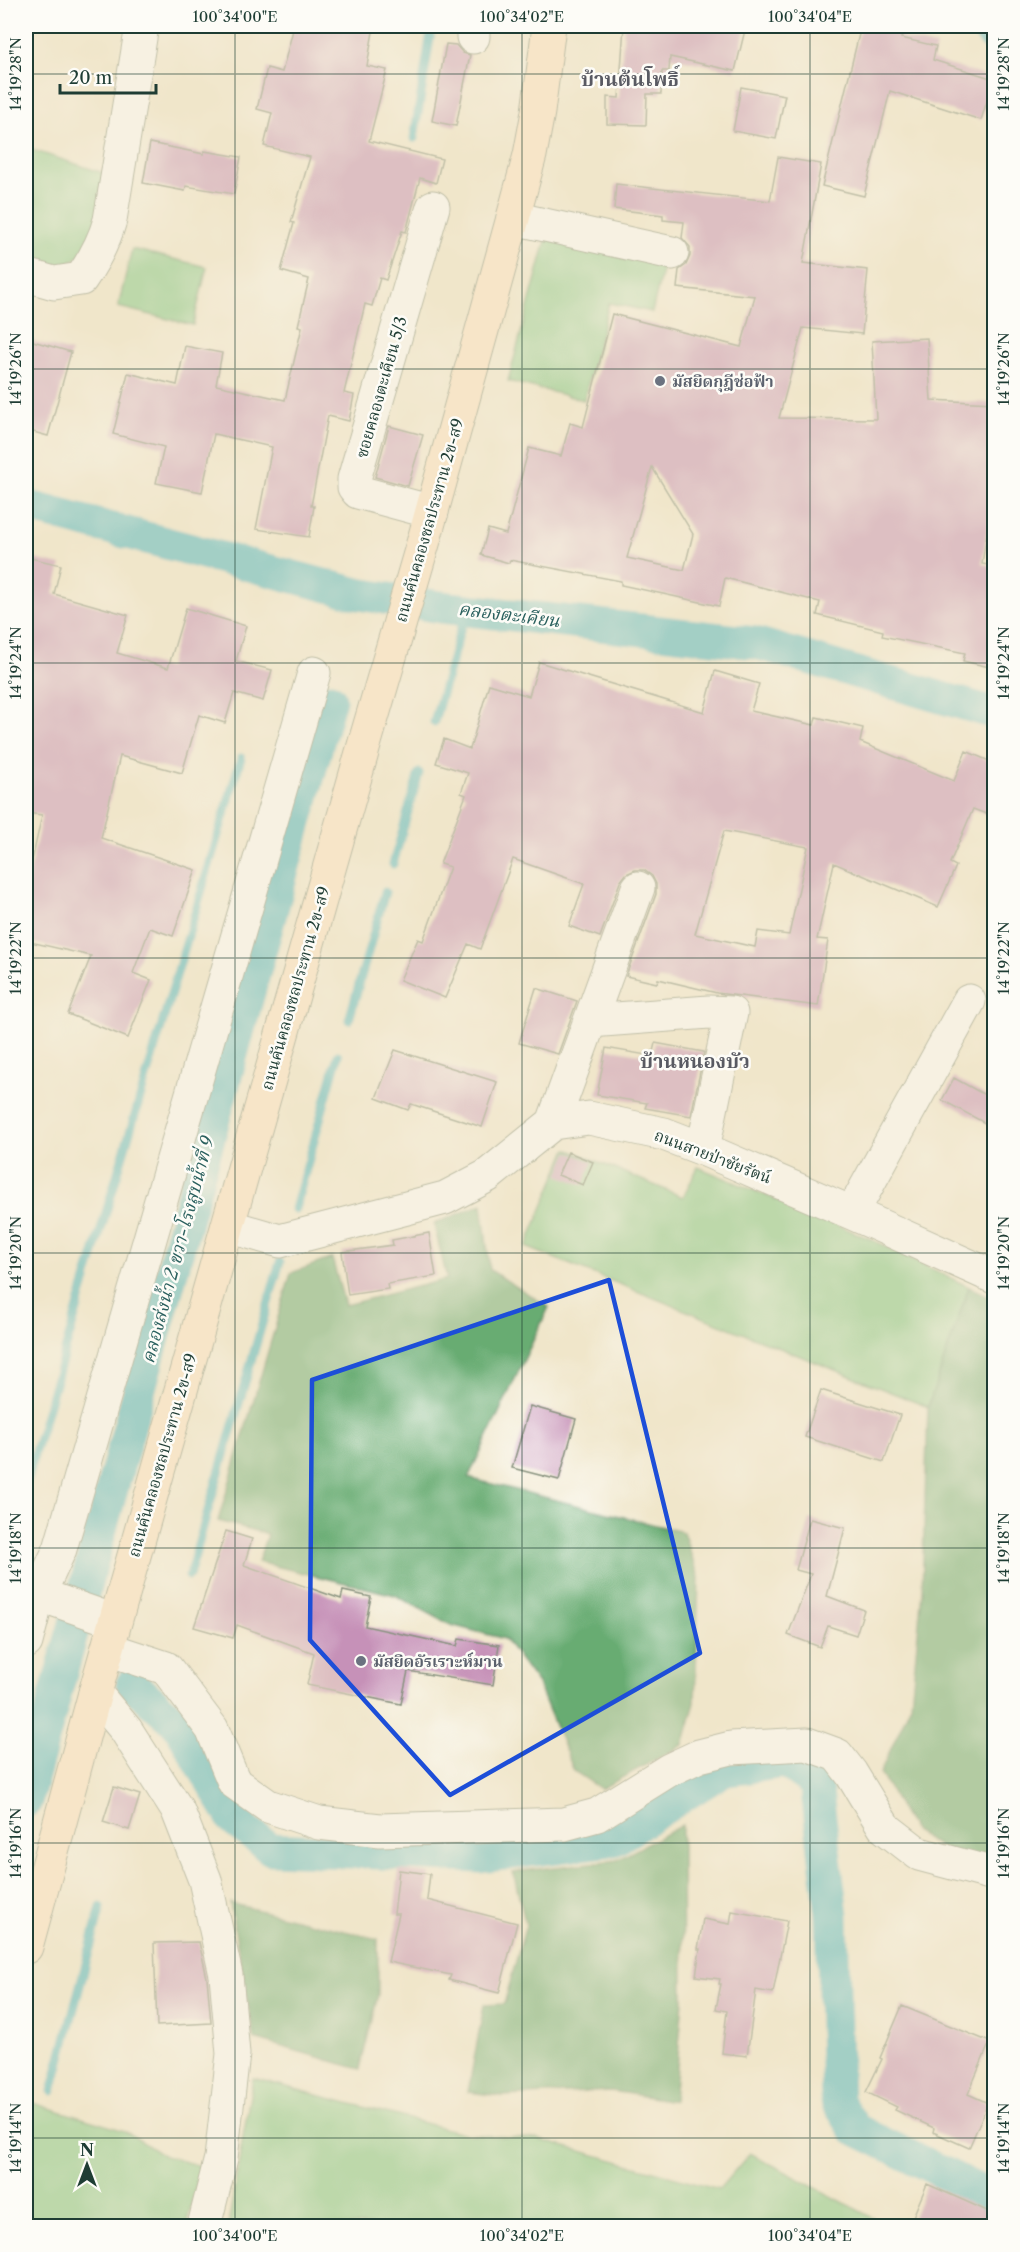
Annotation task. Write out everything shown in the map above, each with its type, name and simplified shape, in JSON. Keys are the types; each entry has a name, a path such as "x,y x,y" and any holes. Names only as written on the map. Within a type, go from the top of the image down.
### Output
{"street":[{"path":"26,275 54,283 81,279 95,259 106,236 142,26"},
{"name":"ถนนคันคลองชลประทาน 2ข-ส9","path":"26,1947 95,1693 108,1628 228,1226 428,526 513,218 536,122 549,26"},
{"name":"ซอยคลองตะเคียน 5/3","path":"428,526 358,492 354,487 354,479 433,207"},
{"path":"513,218 672,253"},
{"path":"26,1642 40,1596 60,1549 314,673"},
{"path":"228,1226 279,1240 445,1198 487,1176 553,1123 638,888"},
{"path":"852,1213 969,1001"},
{"path":"590,1021 709,1012 731,1013 703,1149"},
{"name":"ถนนสายป่าชัยรัตน์","path":"553,1123 590,1118 664,1134 852,1213 994,1278"},
{"path":"40,1596 108,1628 166,1668 212,1729 234,1782 268,1806 319,1823 380,1830 564,1824 597,1815 669,1770 699,1756 731,1748 807,1744 837,1755 851,1773 884,1827 919,1854 994,1874"},
{"path":"95,1693 126,1730 178,1810 206,1880 226,1975 233,2054 221,2158 204,2226"}],"highlighted area":[{"path":"609,1280 700,1653 450,1795 310,1640 312,1380"}],"green space":[{"path":"26,148 110,175 95,233 88,246 68,264 50,267 26,260"},
{"path":"547,237 664,263 652,312 609,303 584,400 508,381"},
{"path":"132,249 207,267 193,325 118,307"},
{"path":"567,1149 683,1197 698,1167 868,1238 969,1287 928,1407 526,1247"},
{"path":"482,1204 490,1270 549,1307 468,1478 683,1532 699,1577 695,1703 683,1745 601,1789 574,1771 538,1684 505,1639 451,1625 395,1595 258,1562 267,1534 218,1521 291,1273 332,1258 345,1305 447,1279 434,1224"},
{"path":"969,1287 994,1299 994,1862 943,1849 913,1830 880,1773 911,1704 922,1591 928,1407"},
{"path":"682,1825 683,2001 674,2101 611,2091 502,2096 468,2092 484,2005 504,2004 526,1925 513,1872 617,1860"},
{"path":"230,1903 378,1939 378,1995 360,2069 254,2039"},
{"path":"253,2078 466,2134 537,2139 719,2189 750,2153 888,2226 228,2226"},
{"path":"26,2101 125,2131 164,2156 201,2166 186,2226 26,2226"}],"building":[{"path":"294,26 374,26 367,66 387,70 369,141 442,159 436,183 420,178 406,232 402,231 386,280 380,278 372,306 365,304 344,393 354,395 349,421 328,416 311,506 314,506 309,537 256,529 272,447 214,434 202,492 156,483 164,447 113,434 128,373 177,385 185,346 222,353 216,385 285,400 302,327 298,326 309,279 281,271 294,223 291,222 310,157 264,146 272,113 257,109 267,68 282,72"},
{"path":"624,26 746,26 735,71 670,57 669,71 662,71 661,94 647,94 646,125 607,124 607,97 619,98"},
{"path":"861,26 904,26 901,38 936,46 933,60 994,79 981,120 890,91 864,196 822,186"},
{"path":"446,44 456,45 463,53 470,55 456,126 432,121"},
{"path":"741,87 785,95 776,139 733,131"},
{"path":"150,143 204,154 204,151 241,157 234,194 186,186 185,191 143,183"},
{"path":"778,157 821,164 803,263 868,270 862,334 803,328 779,418 876,419 872,341 927,338 931,400 994,403 994,507 991,507 982,564 994,566 994,668 963,661 965,653 882,636 883,631 817,615 820,602 725,578 719,606 621,585 621,581 510,560 509,563 481,555 488,529 506,534 529,448 561,456 570,423 583,427 612,314 741,347 755,296 677,288 679,270 686,265 690,256 690,247 682,238 684,222 663,220 663,215 614,209 616,184 770,201","holes":["652,467 693,534 684,570 627,558"]},
{"path":"26,339 71,352 48,436 26,430"},
{"path":"389,426 423,435 408,486 375,477"},
{"path":"26,557 61,565 54,594 128,615 117,653 168,668 186,608 246,626 236,661 272,670 263,701 234,693 225,723 199,715 182,773 120,756 101,838 196,870 173,936 150,928 133,973 151,980 128,1038 68,1014 91,956 26,941 26,888 42,815 26,813"},
{"path":"539,662 704,712 715,671 759,684 751,711 814,725 816,717 863,728 860,742 954,781 966,751 994,763 994,817 973,809 950,863 956,866 938,907 834,863 817,939 828,940 818,1006 717,993 658,979 657,983 626,976 656,894 656,884 652,876 644,870 635,870 626,874 620,882 600,937 569,926 584,884 513,859 480,949 468,944 445,998 400,980 418,939 423,941 450,867 440,864 466,795 461,793 468,773 436,763 444,739 470,749 489,684 529,696","holes":["724,831 808,847 789,935 758,931 755,947 695,934"]},
{"path":"536,988 577,1001 558,1054 519,1043"},
{"path":"655,1043 704,1052 691,1116 645,1108 647,1103 597,1095 606,1048 652,1056"},
{"path":"395,1050 497,1082 482,1127 411,1104 408,1110 376,1098"},
{"path":"954,1078 994,1100 994,1128 942,1100"},
{"path":"568,1152 593,1162 583,1185 558,1175"},
{"path":"429,1233 436,1276 387,1284 388,1289 348,1295 342,1252 393,1245 392,1240"},
{"path":"821,1390 900,1415 884,1462 805,1437"},
{"path":"530,1406 576,1419 559,1480 512,1468"},
{"path":"810,1519 845,1528 827,1596 864,1610 856,1635 828,1626 820,1647 788,1635 811,1574 796,1570"},
{"path":"226,1531 252,1539 244,1565 341,1599 343,1591 371,1597 365,1626 457,1646 459,1639 499,1645 493,1685 408,1671 401,1704 307,1685 314,1653 237,1625 233,1638 194,1627"},
{"path":"114,1787 140,1795 129,1830 103,1822"},
{"path":"399,1870 430,1874 427,1900 517,1923 499,1993 449,1980 451,1975 388,1962 399,1914 394,1914"},
{"path":"732,1911 787,1921 773,1993 756,1990 747,2056 722,2053 727,2011 716,2009 720,1979 696,1976 703,1919 730,1924"},
{"path":"199,1942 207,1978 211,2023 157,2026 154,1943"},
{"path":"902,2006 990,2042 968,2094 988,2103 969,2148 933,2132 934,2128 895,2110 897,2107 866,2092 882,2059 880,2058"},
{"path":"927,2184 994,2214 994,2226 909,2226"}],"waterway":[{"path":"414,138 432,26"},
{"path":"985,26 994,36"},
{"name":"คลองตะเคียน","path":"26,506 358,594 441,607 756,643 994,713"},
{"path":"434,722 466,610"},
{"name":"คลองส่งน้ำ 2 ขวา-โรงสูบน้ำที่ 9","path":"26,1801 330,699"},
{"path":"26,1482 241,758"},
{"path":"393,864 419,773"},
{"path":"349,1020 385,892"},
{"path":"295,1209 338,1055"},
{"path":"189,1576 280,1262"},
{"path":"132,1684 178,1724 234,1821 271,1849 481,1857 614,1840 722,1771 785,1762 816,1784 832,1915 837,2101 855,2129 994,2198"},
{"path":"52,2091 101,1907"}],"place":[{"name":"มัสยิดกุฎีช่อฟ้า","path":"660,381"},
{"name":"มัสยิดอัรเราะห์มาน","path":"361,1661"}],"district":[{"name":"บ้านต้นโพธิ์","path":"630,79"},
{"name":"บ้านหนองบัว","path":"695,1061"}]}
